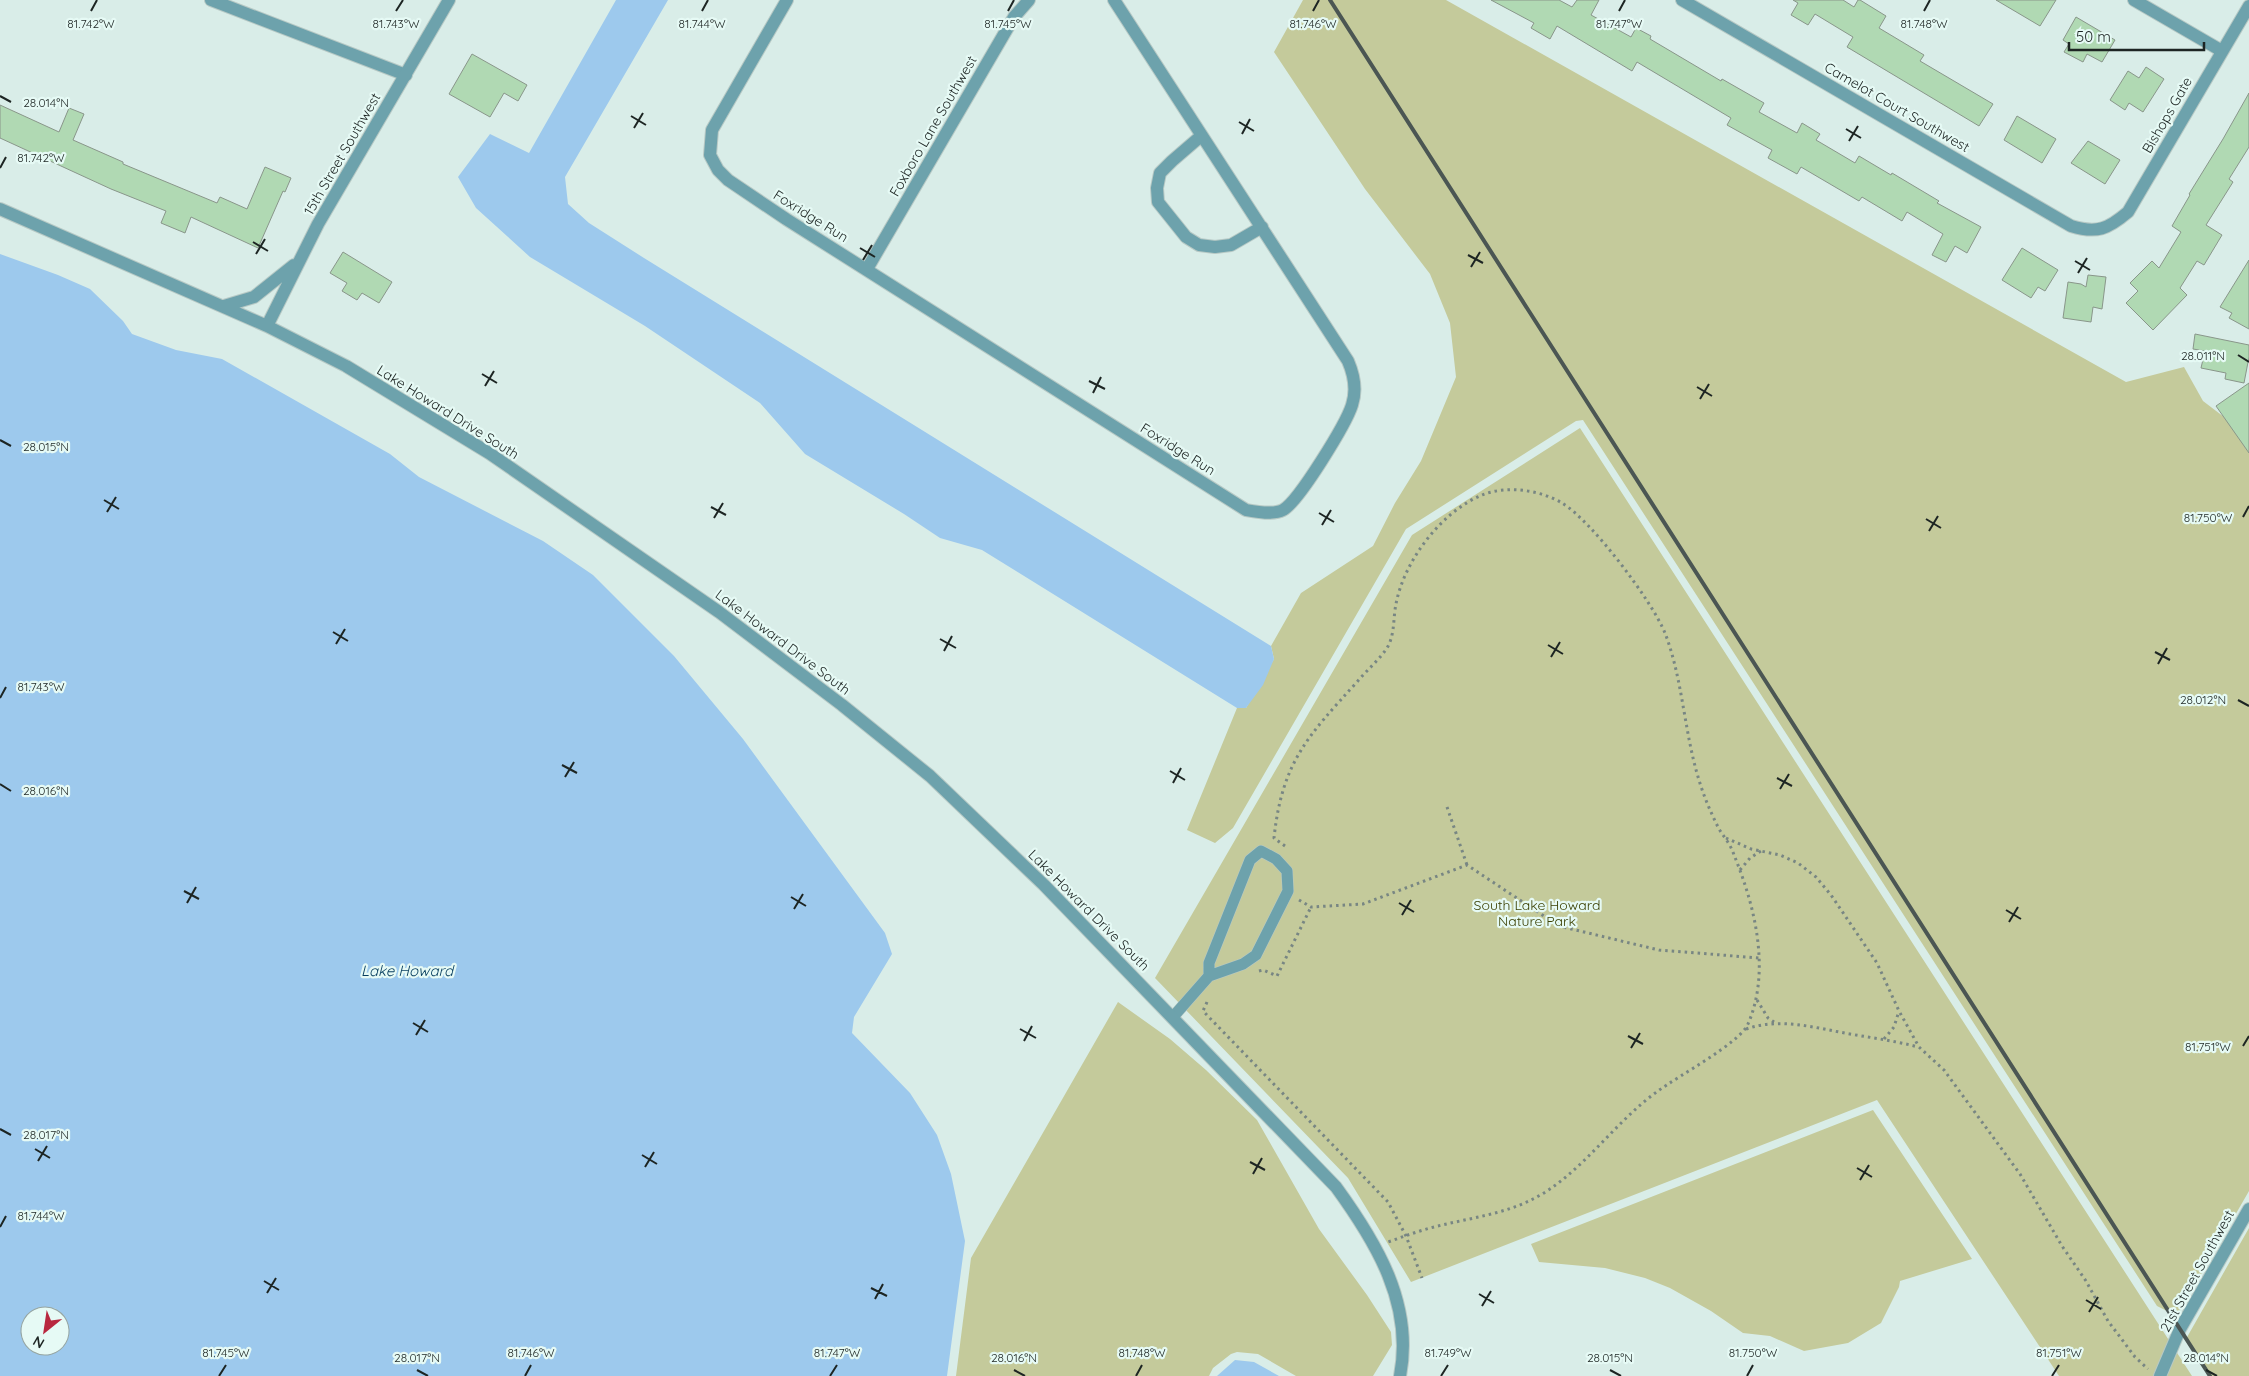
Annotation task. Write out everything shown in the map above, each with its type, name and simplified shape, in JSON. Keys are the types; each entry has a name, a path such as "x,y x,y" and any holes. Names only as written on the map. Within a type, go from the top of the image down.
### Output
{"street":[{"path":"211,0 406,75"},
{"name":"15th Street Southwest","path":"267,326 298,262 449,0"},
{"name":"Foxridge Run","path":"787,0 712,130 710,155 718,170 739,188 1246,510 1261,513 1282,511 1304,489 1345,420 1352,406 1355,392 1354,373 1262,227 1114,0"},
{"name":"Foxboro Lane Southwest","path":"867,269 1014,17 1029,0"},
{"name":"Camelot Court Southwest","path":"1682,0 2071,226 2085,230 2101,230"},
{"path":"2134,0 2222,51"},
{"name":"Bishops Gate","path":"2101,230 2128,212 2249,6"},
{"path":"1202,136 1160,173 1157,188 1158,202 1186,238 1199,245 1215,247 1232,245 1262,227"},
{"name":"Lake Howard Drive South","path":"0,209 267,326 346,366 489,453 679,584 835,699 930,776 1044,885 1336,1187 1363,1224 1376,1246 1394,1291 1401,1336 1400,1376"},
{"path":"224,306 254,297 298,262"},
{"name":"21st Street Southwest","path":"2156,1374 2249,1209"}],"lane":[{"path":"1173,1017 1209,976 1244,964 1256,955 1288,891 1287,871 1276,858 1261,852 1250,860 1209,963 1209,976"}],"path":[{"path":"1291,852 1274,838 1277,810 1284,783 1308,737 1388,646 1402,579 1424,542 1458,510 1481,496 1503,490 1527,491 1554,499 1568,506 1611,552 1651,606 1664,630 1674,661 1690,747 1698,777 1708,804 1733,852 1753,911 1759,958 1757,999 1746,1029"},
{"path":"1447,807 1468,865 1559,926 1659,950 1759,958"},
{"path":"1725,838 1751,850 1780,855 1798,863 1816,877 1832,895 1877,963 1899,1011 1919,1047 1944,1070 1963,1094 2020,1174 2062,1246 2086,1281 2108,1321 2134,1357 2156,1374"},
{"path":"1740,870 1750,858 1761,851"},
{"path":"1299,893 1297,898 1311,907 1363,904 1468,865"},
{"path":"1757,999 1768,1018 1774,1023"},
{"path":"1203,1011 1388,1202 1406,1236 1422,1278"},
{"path":"1883,1040 1894,1027 1899,1011"},
{"path":"1376,1246 1432,1227 1499,1212 1534,1199 1581,1162 1639,1105 1746,1029 1760,1024 1796,1024 1919,1047"}],"green space":[{"path":"1303,0 1446,0 2126,382 2184,367 2203,401 2249,436 2249,1191 2174,1321 2167,1311 2157,1306 1583,420 1576,421 1406,529 1233,828 1215,843 1187,830 1237,708 1246,708 1274,659 1271,646 1301,593 1373,546 1395,503 1421,461 1456,377 1450,323 1430,274 1365,189 1274,52"},
{"name":"South Lake Howard Nature Park","path":"1580,428 2192,1376 2059,1376 1877,1100 1411,1282 1348,1178 1155,978 1412,535"},
{"path":"1118,1002 1170,1039 1206,1070 1257,1120 1319,1229 1367,1295 1391,1332 1392,1345 1373,1376 1296,1376 1258,1354 1237,1352 1231,1354 1213,1368 1209,1376 956,1376 971,1258"},
{"path":"1873,1110 1972,1259 1900,1281 1899,1287 1881,1323 1848,1343 1804,1351 1770,1336 1743,1333 1711,1311 1670,1288 1645,1278 1605,1268 1539,1262 1531,1244"},
{"path":"2249,1228 2249,1376 2211,1376 2186,1339"}],"water":[{"path":"616,0 668,0 565,177 568,204 589,223 644,258 1271,646 1274,659 1263,685 1246,708 1237,708 982,550 940,538 805,454 760,403 645,326 530,257 476,208 458,177 490,134 529,153"},
{"name":"Lake Howard","path":"0,254 90,289 123,321 132,334 176,350 222,359 390,454 419,477 543,541 593,575 674,656 743,739 885,933 892,954 854,1017 852,1033 910,1093 937,1135 951,1174 965,1241 947,1376 0,1376"},
{"path":"1235,1360 1254,1362 1279,1376 1217,1376"}],"building":[{"path":"1491,0 1559,0 1572,7 1577,0 1599,0 1591,15 1631,37 1636,28 1651,36 1650,39 1721,81 1722,79 1764,103 1759,112 1797,133 1802,123 1820,134 1816,140 1855,163 1859,156 1891,175 1892,173 1939,201 1937,203 1981,227 1967,253 1955,246 1946,262 1932,255 1943,234 1907,212 1902,221 1862,197 1859,201 1801,167 1797,174 1768,158 1772,150 1727,125 1731,118 1637,62 1632,71 1557,26 1550,39 1531,28 1534,23"},
{"path":"1793,0 1843,0 1854,7 1858,0 1860,0 1886,16 1879,28 1924,55 1920,61 1993,104 1979,126 1847,47 1853,37 1815,14 1808,25 1791,15 1798,3"},
{"path":"1996,0 2056,0 2040,26"},
{"path":"2076,17 2115,40 2102,62 2087,54 2083,62 2064,52 2069,44 2063,40"},
{"path":"472,54 527,85 518,101 504,93 490,117 449,94"},
{"path":"2146,67 2164,79 2143,112 2129,103 2125,110 2110,100 2128,71 2139,78"},
{"path":"2249,93 2249,147 2229,179 2233,182 2206,225 2222,235 2204,265 2197,261 2180,288 2187,295 2153,330 2126,303 2138,291 2130,283 2152,261 2159,268 2181,232 2172,226"},
{"path":"0,105 59,132 69,108 84,114 73,140 123,162 123,164 217,203 220,197 247,209 265,167 291,178 285,192 283,191 258,248 191,217 185,233 161,223 166,211 111,189 0,138"},
{"path":"2017,116 2056,139 2042,163 2004,140"},
{"path":"2088,141 2120,160 2105,184 2071,163"},
{"path":"2022,248 2058,270 2045,291 2038,287 2031,298 2002,280"},
{"path":"343,252 392,282 379,303 362,293 357,300 342,291 347,283 330,273"},
{"path":"2249,260 2249,329 2229,318 2232,313 2220,307"},
{"path":"2088,275 2106,277 2102,309 2093,307 2091,322 2063,318 2068,282 2081,284 2086,287"},
{"path":"2195,334 2249,345 2249,357 2244,383 2225,379 2226,373 2201,368 2205,351 2193,349"},
{"path":"2249,383 2249,453 2216,406"}],"railway":[{"path":"1330,0 2210,1376"}]}
